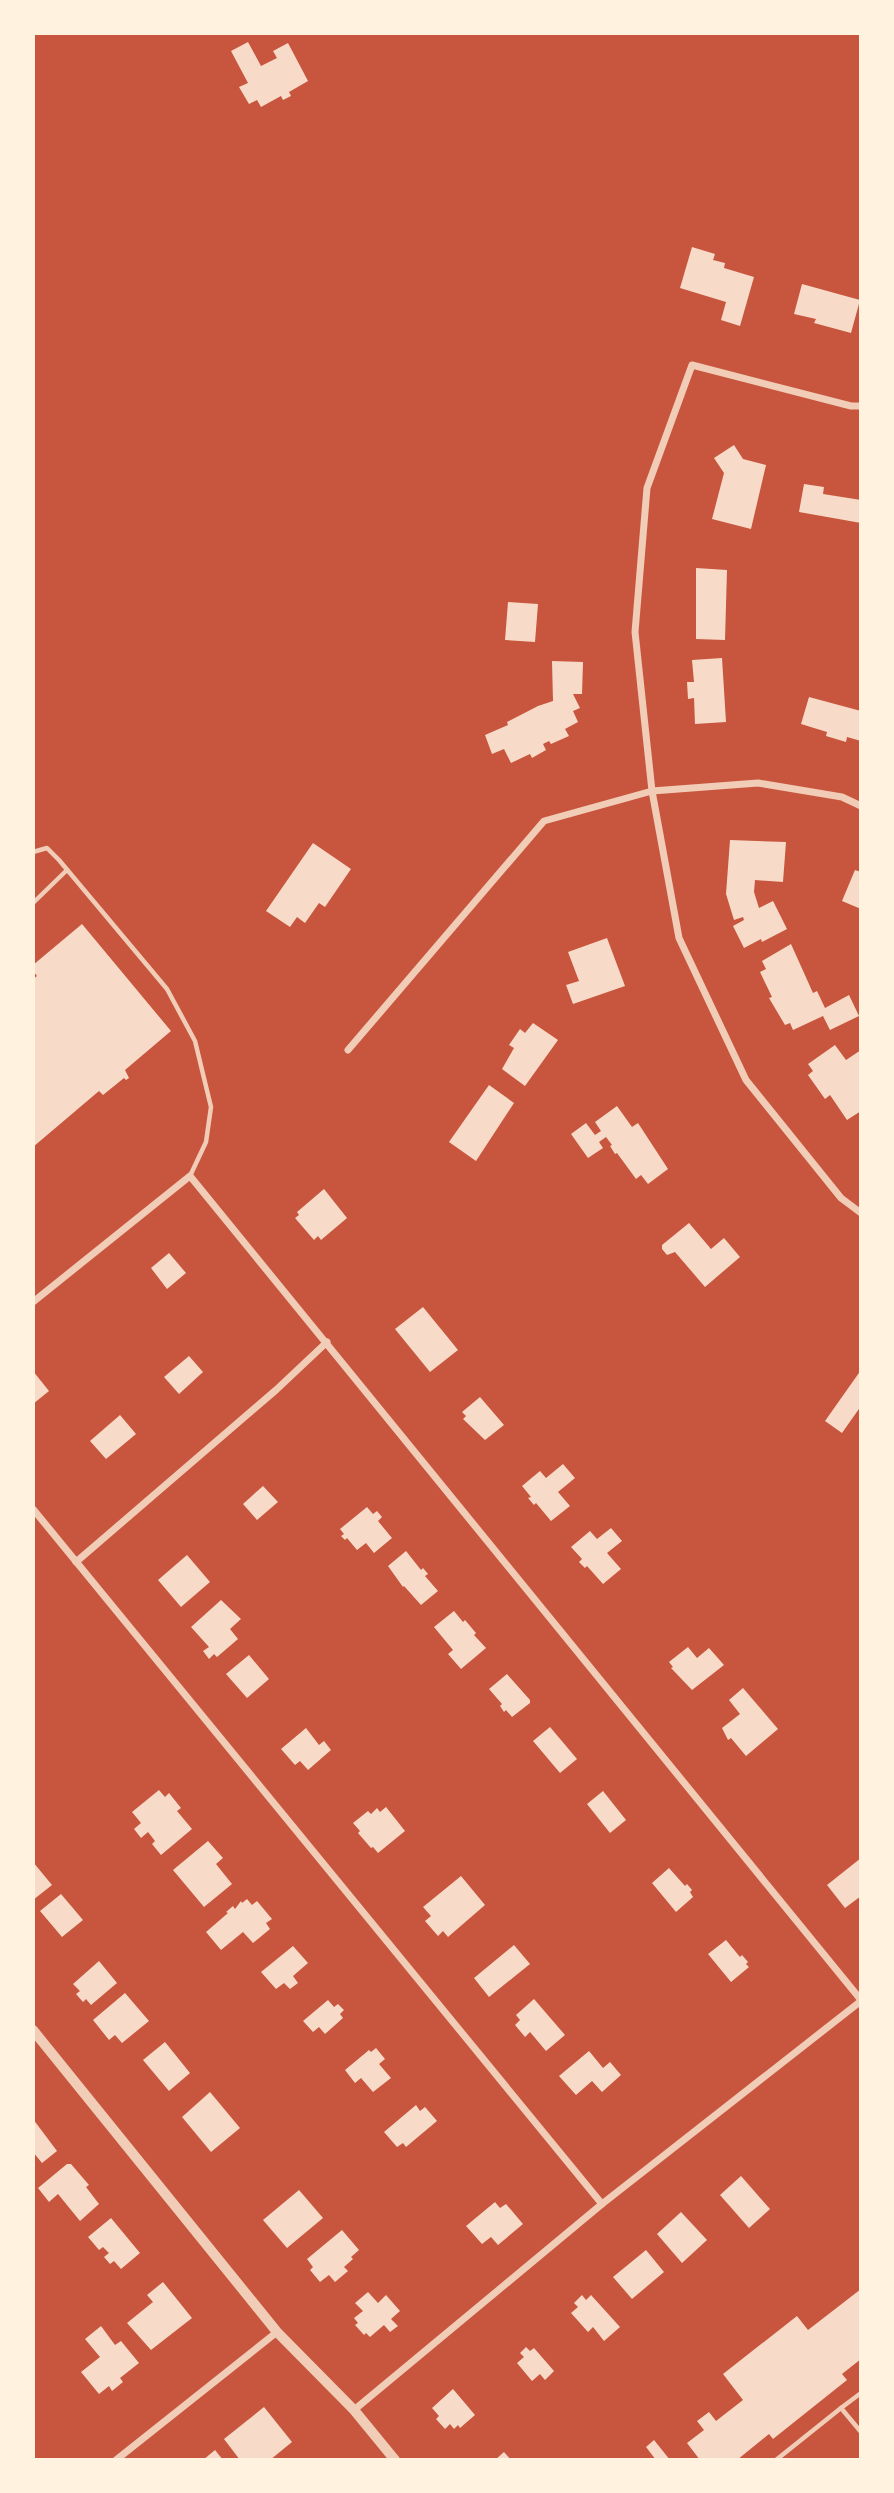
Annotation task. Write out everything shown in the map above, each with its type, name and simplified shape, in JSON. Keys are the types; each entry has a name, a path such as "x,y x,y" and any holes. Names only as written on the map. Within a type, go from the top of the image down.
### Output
{"street":[{"path":"861,406 851,406 692,365 647,488 635,632 652,791 679,938 746,1080 841,1198 861,1213"},
{"path":"348,1050 544,821 652,791 758,783 842,797 861,806"},
{"path":"33,1302 190,1176 861,2001 603,2204 354,2410"},
{"path":"76,1562 276,1390 327,1342"},
{"path":"33,1509 603,2204"},
{"path":"33,2031 277,2332 354,2410 395,2460"},
{"path":"116,2460 277,2332"}],"lane":[{"path":"33,852 47,848 67,870 167,989 195,1041 211,1107 206,1142 190,1176"},
{"path":"33,903 67,870"},
{"path":"776,2460 861,2393"},
{"path":"841,2408 861,2432"}],"building":[{"path":"248,42 261,66 277,58 273,51 288,43 308,81 289,92 291,96 283,100 281,96 261,107 257,100 249,104 239,87 248,83 231,51"},
{"path":"692,247 715,254 713,260 725,263 724,268 754,277 740,326 721,320 726,302 680,288"},
{"path":"802,284 860,300 851,333 814,323 816,319 794,314"},
{"path":"734,445 743,459 766,465 751,529 712,519 724,473 714,458"},
{"path":"804,484 824,487 823,494 861,500 861,523 799,512"},
{"path":"696,568 727,570 725,640 696,639"},
{"path":"508,602 538,604 535,642 505,640"},
{"path":"722,658 726,722 695,724 694,698 688,699 687,682 694,682 692,660"},
{"path":"552,661 583,662 582,694 573,694 580,708 573,711 578,722 565,729 569,736 551,744 549,741 543,744 546,750 532,758 530,754 511,763 504,749 492,754 485,735 508,725 507,722 538,706 553,701"},
{"path":"809,697 861,711 861,741 847,737 846,742 826,736 827,732 801,724"},
{"path":"730,840 786,842 783,882 755,880 754,892 759,908 773,901 787,929 744,948 733,926 744,920 743,917 734,920 726,894"},
{"path":"313,843 351,869 325,907 319,903 305,923 297,917 290,927 266,911"},
{"path":"855,870 861,872 861,909 842,901"},
{"path":"82,924 171,1031 125,1070 129,1078 124,1078 103,1095 99,1091 33,1147 33,979 37,976 33,965"},
{"path":"607,938 625,986 573,1004 566,985 579,981 568,952"},
{"path":"791,944 813,993 817,991 825,1008 849,995 859,1016 830,1030 823,1016 793,1030 790,1023 785,1025 769,998 772,997 760,972 766,969 762,961"},
{"path":"533,1023 558,1040 525,1086 502,1069 514,1048 509,1045 520,1029 525,1033"},
{"path":"835,1045 846,1060 861,1050 861,1111 847,1120 830,1095 825,1099 808,1075 813,1071 808,1064"},
{"path":"489,1085 514,1103 476,1161 449,1142"},
{"path":"617,1106 632,1127 638,1123 668,1169 648,1184 641,1175 636,1179 617,1153 615,1154 606,1137 599,1142 603,1148 588,1158 571,1134 586,1123 595,1135 601,1131 595,1122"},
{"path":"324,1189 347,1218 321,1240 318,1236 314,1240 295,1218 299,1215 297,1212"},
{"path":"689,1223 711,1249 724,1238 740,1257 705,1287 675,1252 667,1255 662,1249 662,1245"},
{"path":"169,1253 186,1273 167,1289 151,1268"},
{"path":"423,1307 458,1350 430,1372 395,1329"},
{"path":"189,1356 203,1372 179,1394 164,1377"},
{"path":"861,1370 861,1406 842,1433 825,1421"},
{"path":"33,1371 49,1391 33,1404"},
{"path":"480,1397 504,1425 485,1440 463,1419 466,1416 462,1412"},
{"path":"120,1415 136,1434 106,1459 90,1441"},
{"path":"563,1464 575,1478 558,1492 570,1506 551,1521 536,1503 534,1505 528,1498 531,1497 522,1486 540,1471 546,1478"},
{"path":"263,1486 278,1502 257,1520 243,1504"},
{"path":"367,1507 373,1514 377,1511 382,1517 378,1521 392,1538 374,1553 366,1543 357,1550 347,1538 345,1540 341,1536 344,1534 340,1529"},
{"path":"611,1528 622,1541 607,1553 621,1569 603,1584 587,1566 585,1568 579,1562 582,1559 571,1547 590,1531 597,1539"},
{"path":"406,1551 421,1570 423,1568 428,1574 425,1576 438,1591 421,1605 403,1587 388,1566"},
{"path":"187,1555 210,1582 181,1607 158,1580"},
{"path":"221,1600 241,1619 230,1629 238,1639 217,1657 214,1654 209,1659 203,1651 209,1647 191,1627"},
{"path":"454,1611 463,1622 465,1620 486,1648 461,1669 448,1654 453,1650 434,1627"},
{"path":"688,1647 697,1658 709,1648 724,1665 692,1690 671,1668 673,1667 669,1662"},
{"path":"249,1655 269,1679 247,1698 226,1674"},
{"path":"507,1674 530,1700 530,1703 512,1717 506,1710 504,1712 500,1706 502,1704 489,1689"},
{"path":"743,1688 778,1729 746,1756 731,1738 728,1740 722,1728 740,1714 729,1700"},
{"path":"550,1727 577,1759 560,1773 533,1741"},
{"path":"306,1728 319,1745 324,1741 331,1750 308,1770 300,1761 295,1765 281,1749"},
{"path":"159,1790 165,1797 169,1793 181,1808 177,1811 192,1829 161,1855 152,1844 155,1841 148,1832 141,1838 134,1829 141,1823 132,1812"},
{"path":"603,1791 626,1820 610,1833 587,1804"},
{"path":"386,1807 405,1831 378,1853 358,1833 360,1831 353,1823 368,1811 371,1814 377,1808 380,1812"},
{"path":"208,1841 223,1858 216,1864 232,1884 204,1907 173,1870"},
{"path":"861,1858 861,1896 845,1908 827,1885"},
{"path":"33,1862 52,1885 33,1900"},
{"path":"669,1868 692,1890 690,1892 693,1897 676,1912 652,1883"},
{"path":"461,1876 485,1905 448,1937 443,1931 438,1936 425,1921 431,1916 423,1907"},
{"path":"61,1894 83,1920 62,1937 40,1911"},
{"path":"247,1899 252,1905 257,1901 272,1919 266,1923 270,1929 253,1943 243,1932 221,1950 206,1932 233,1906 235,1909 241,1901 242,1903"},
{"path":"726,1940 740,1957 742,1955 748,1962 746,1964 749,1967 731,1982 708,1954"},
{"path":"514,1945 530,1964 489,1997 474,1978"},
{"path":"293,1946 308,1963 293,1976 298,1983 290,1989 284,1983 276,1989 261,1972"},
{"path":"99,1961 117,1983 91,2005 86,1999 83,2002 76,1994 80,1991 73,1984"},
{"path":"125,1993 149,2021 122,2043 115,2035 109,2040 93,2020"},
{"path":"534,1999 565,2035 546,2051 530,2032 525,2037 515,2025 520,2020 516,2015"},
{"path":"328,2000 334,2007 338,2004 344,2010 340,2014 343,2018 325,2034 319,2027 313,2032 303,2021"},
{"path":"165,2042 190,2073 169,2091 143,2060"},
{"path":"376,2048 385,2059 379,2064 391,2078 373,2092 361,2078 355,2083 345,2070 369,2050 371,2052"},
{"path":"589,2051 603,2068 610,2062 621,2075 602,2092 592,2081 576,2095 559,2076"},
{"path":"210,2092 240,2128 211,2152 182,2117"},
{"path":"416,2105 420,2111 425,2107 437,2121 406,2147 403,2143 397,2147 384,2132"},
{"path":"33,2119 57,2151 42,2163 33,2152"},
{"path":"67,2164 71,2164 89,2185 86,2187 99,2204 80,2221 58,2194 49,2202 38,2188"},
{"path":"741,2176 770,2209 749,2228 720,2195"},
{"path":"299,2190 323,2218 287,2248 263,2220"},
{"path":"495,2202 500,2208 506,2204 523,2224 498,2245 491,2237 482,2244 466,2226"},
{"path":"681,2212 707,2240 682,2263 657,2234"},
{"path":"111,2218 140,2253 121,2269 114,2261 110,2264 104,2257 109,2253 103,2247 99,2250 88,2237"},
{"path":"342,2230 359,2250 344,2267 348,2271 335,2282 329,2275 320,2282 310,2270 313,2267 307,2259"},
{"path":"646,2250 664,2272 632,2299 613,2277"},
{"path":"163,2282 192,2318 151,2350 127,2323 153,2302 147,2295"},
{"path":"861,2289 861,2359 842,2374 847,2380 773,2439 769,2434 737,2460 700,2460 687,2443 704,2430 697,2421 709,2412 716,2421 743,2400 723,2374 797,2316 808,2330"},
{"path":"368,2292 378,2303 386,2295 400,2311 391,2319 398,2326 390,2332 384,2325 370,2337 366,2333 364,2335 355,2325 358,2323 354,2318 363,2311 355,2303"},
{"path":"582,2295 586,2300 591,2295 620,2327 604,2341 593,2327 588,2332 571,2313 578,2307 574,2303"},
{"path":"101,2326 115,2345 121,2341 139,2363 120,2378 123,2382 112,2391 109,2386 99,2394 81,2372 100,2357 85,2339"},
{"path":"526,2347 530,2351 534,2348 554,2371 545,2380 540,2374 532,2381 517,2363 524,2357 520,2353"},
{"path":"453,2389 475,2415 460,2428 458,2425 454,2429 450,2424 445,2429 436,2419 439,2416 432,2408"},
{"path":"264,2407 292,2442 270,2460 240,2460 224,2439"},
{"path":"654,2440 670,2460 656,2460 646,2447"},
{"path":"215,2450 223,2460 203,2460"},
{"path":"504,2452 511,2460 495,2460"}]}
